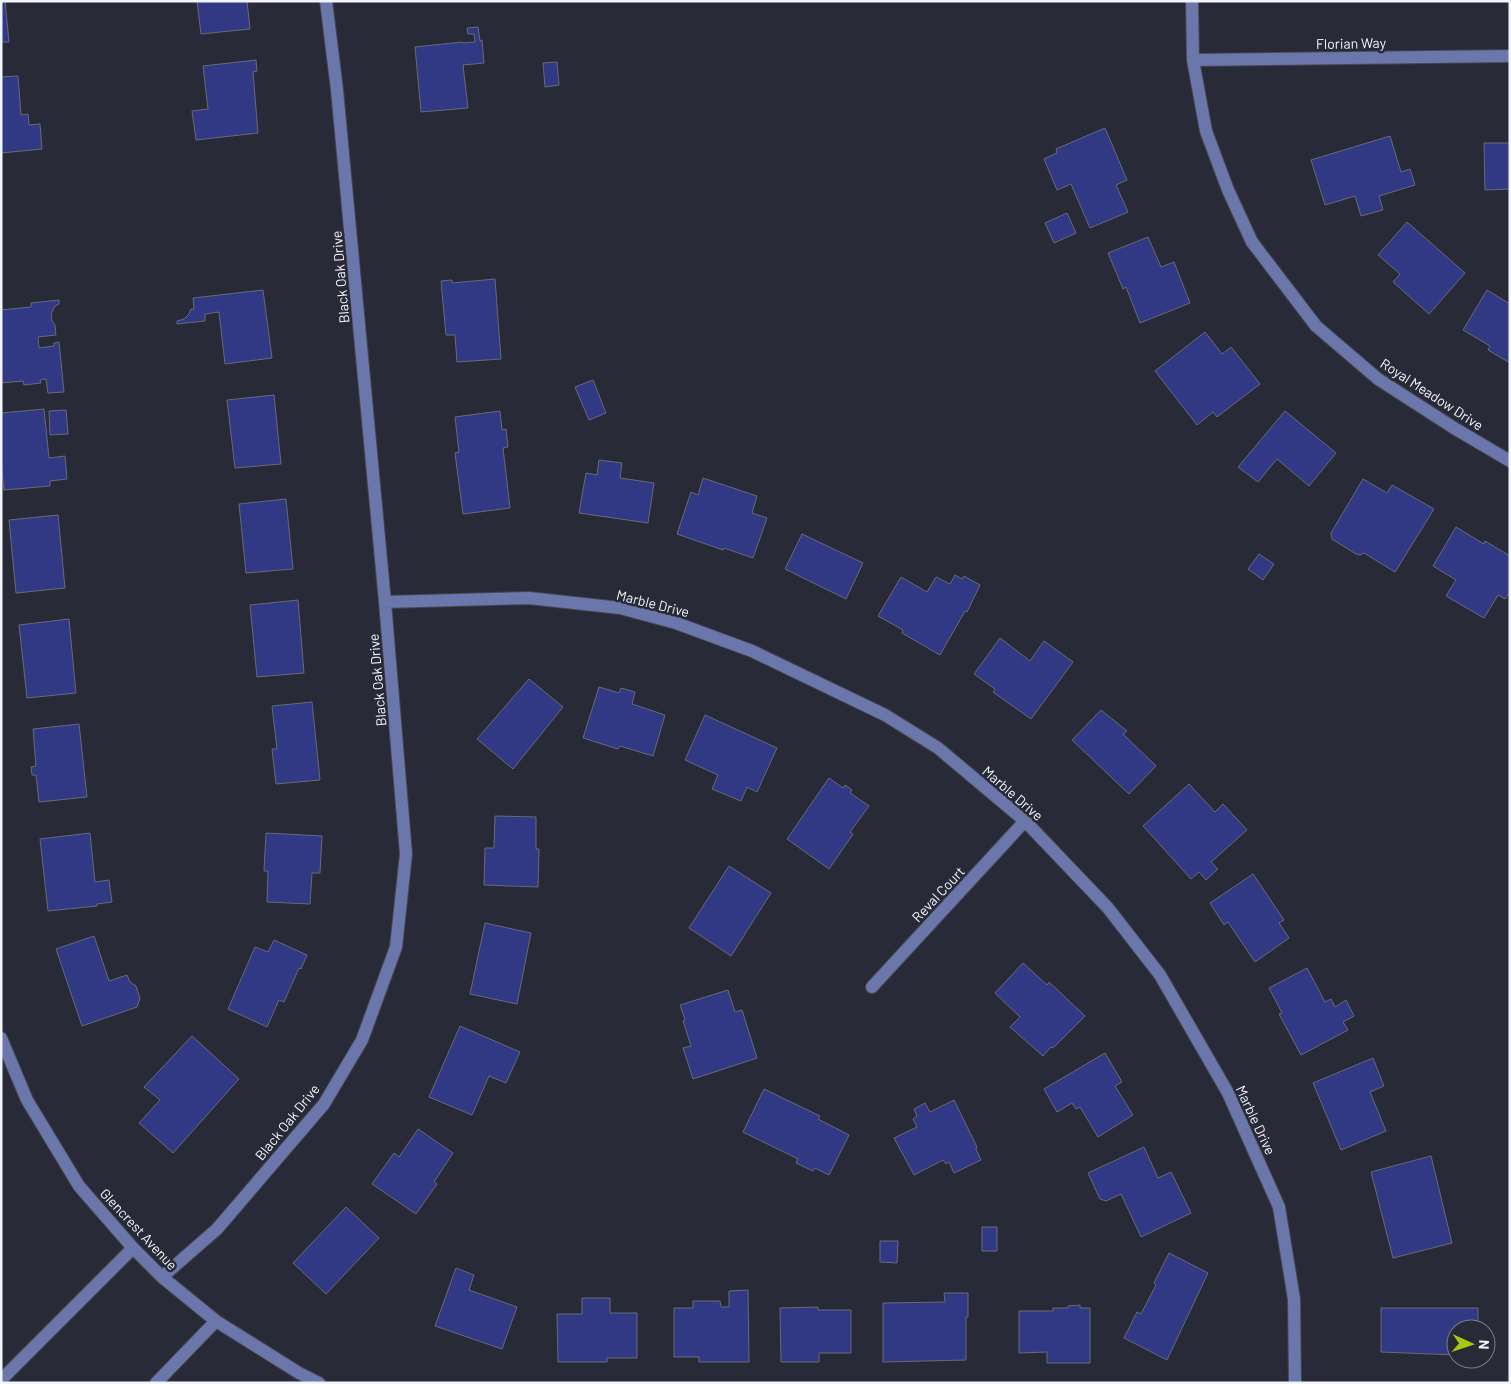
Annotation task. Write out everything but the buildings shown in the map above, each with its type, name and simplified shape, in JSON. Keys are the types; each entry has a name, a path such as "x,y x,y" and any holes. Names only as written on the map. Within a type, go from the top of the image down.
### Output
{"street":[{"name":"Black Oak Drive","path":"162,1277 217,1229 324,1104 362,1040 396,947 406,854 385,602 337,90 326,1"},
{"name":"Royal Meadow Drive","path":"1192,1 1193,60 1206,131 1228,190 1252,242 1316,326 1378,379 1454,428 1510,461"},
{"name":"Florian Way","path":"1193,60 1510,56"},
{"name":"Marble Drive","path":"385,602 529,598 620,608 676,623 752,651 885,715 938,748 1025,821 1108,908 1160,975 1228,1093 1279,1207 1294,1299 1295,1383"},
{"name":"Reval Court","path":"872,987 1025,821"},
{"name":"Glencrest Avenue","path":"1,1038 27,1100 79,1186 133,1248 162,1277 216,1321 299,1373 319,1383"},
{"path":"1,1380 133,1248"},
{"path":"156,1383 216,1321"}]}
